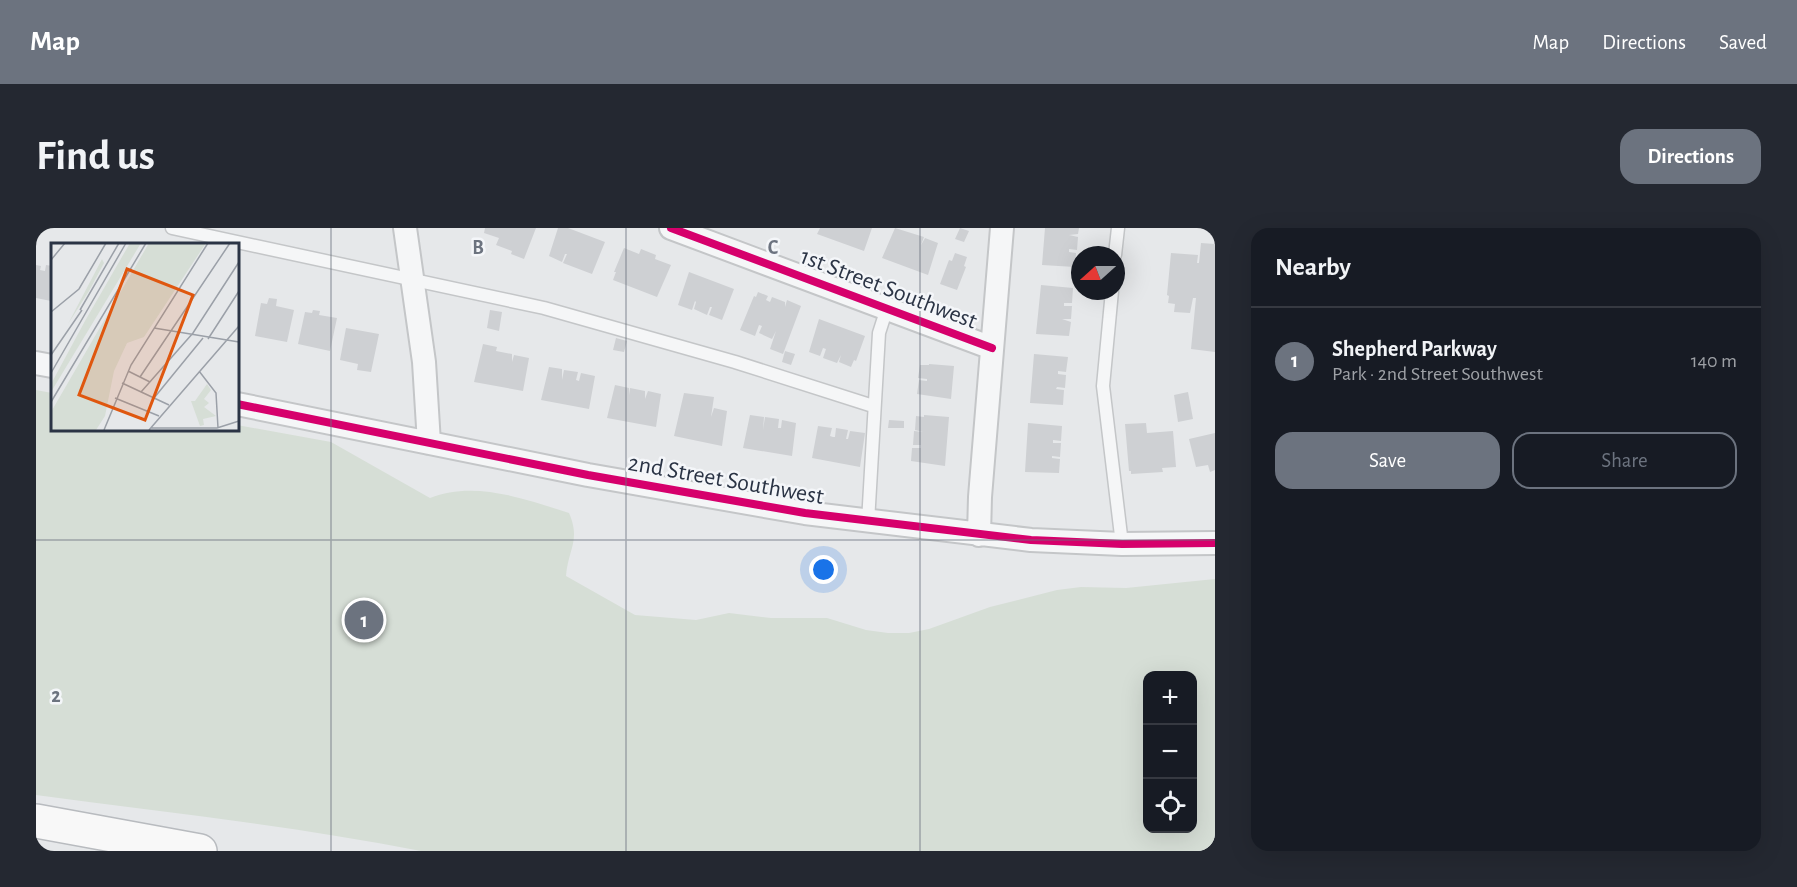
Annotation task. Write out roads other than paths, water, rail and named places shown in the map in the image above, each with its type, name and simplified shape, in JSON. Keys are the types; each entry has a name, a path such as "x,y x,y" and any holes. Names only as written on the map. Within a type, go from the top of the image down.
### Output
{"highway":[{"path":"36,821 200,851"}],"street":[{"path":"405,228 424,362 429,443"},
{"name":"1st Street Southwest","path":"671,228 992,348"},
{"path":"979,535 980,497 1002,228"},
{"path":"36,363 51,366"},
{"name":"2nd Street Southwest","path":"238,404 661,489 794,512 979,535 1122,544 1215,543"}],"lane":[{"path":"172,228 544,308 735,362 873,406"},
{"path":"1116,246 1118,228"},
{"path":"1111,300 1103,386 1122,544"},
{"path":"868,522 879,333 887,308"}],"place":[{"name":"Shepherd Parkway","path":"364,620"}]}
